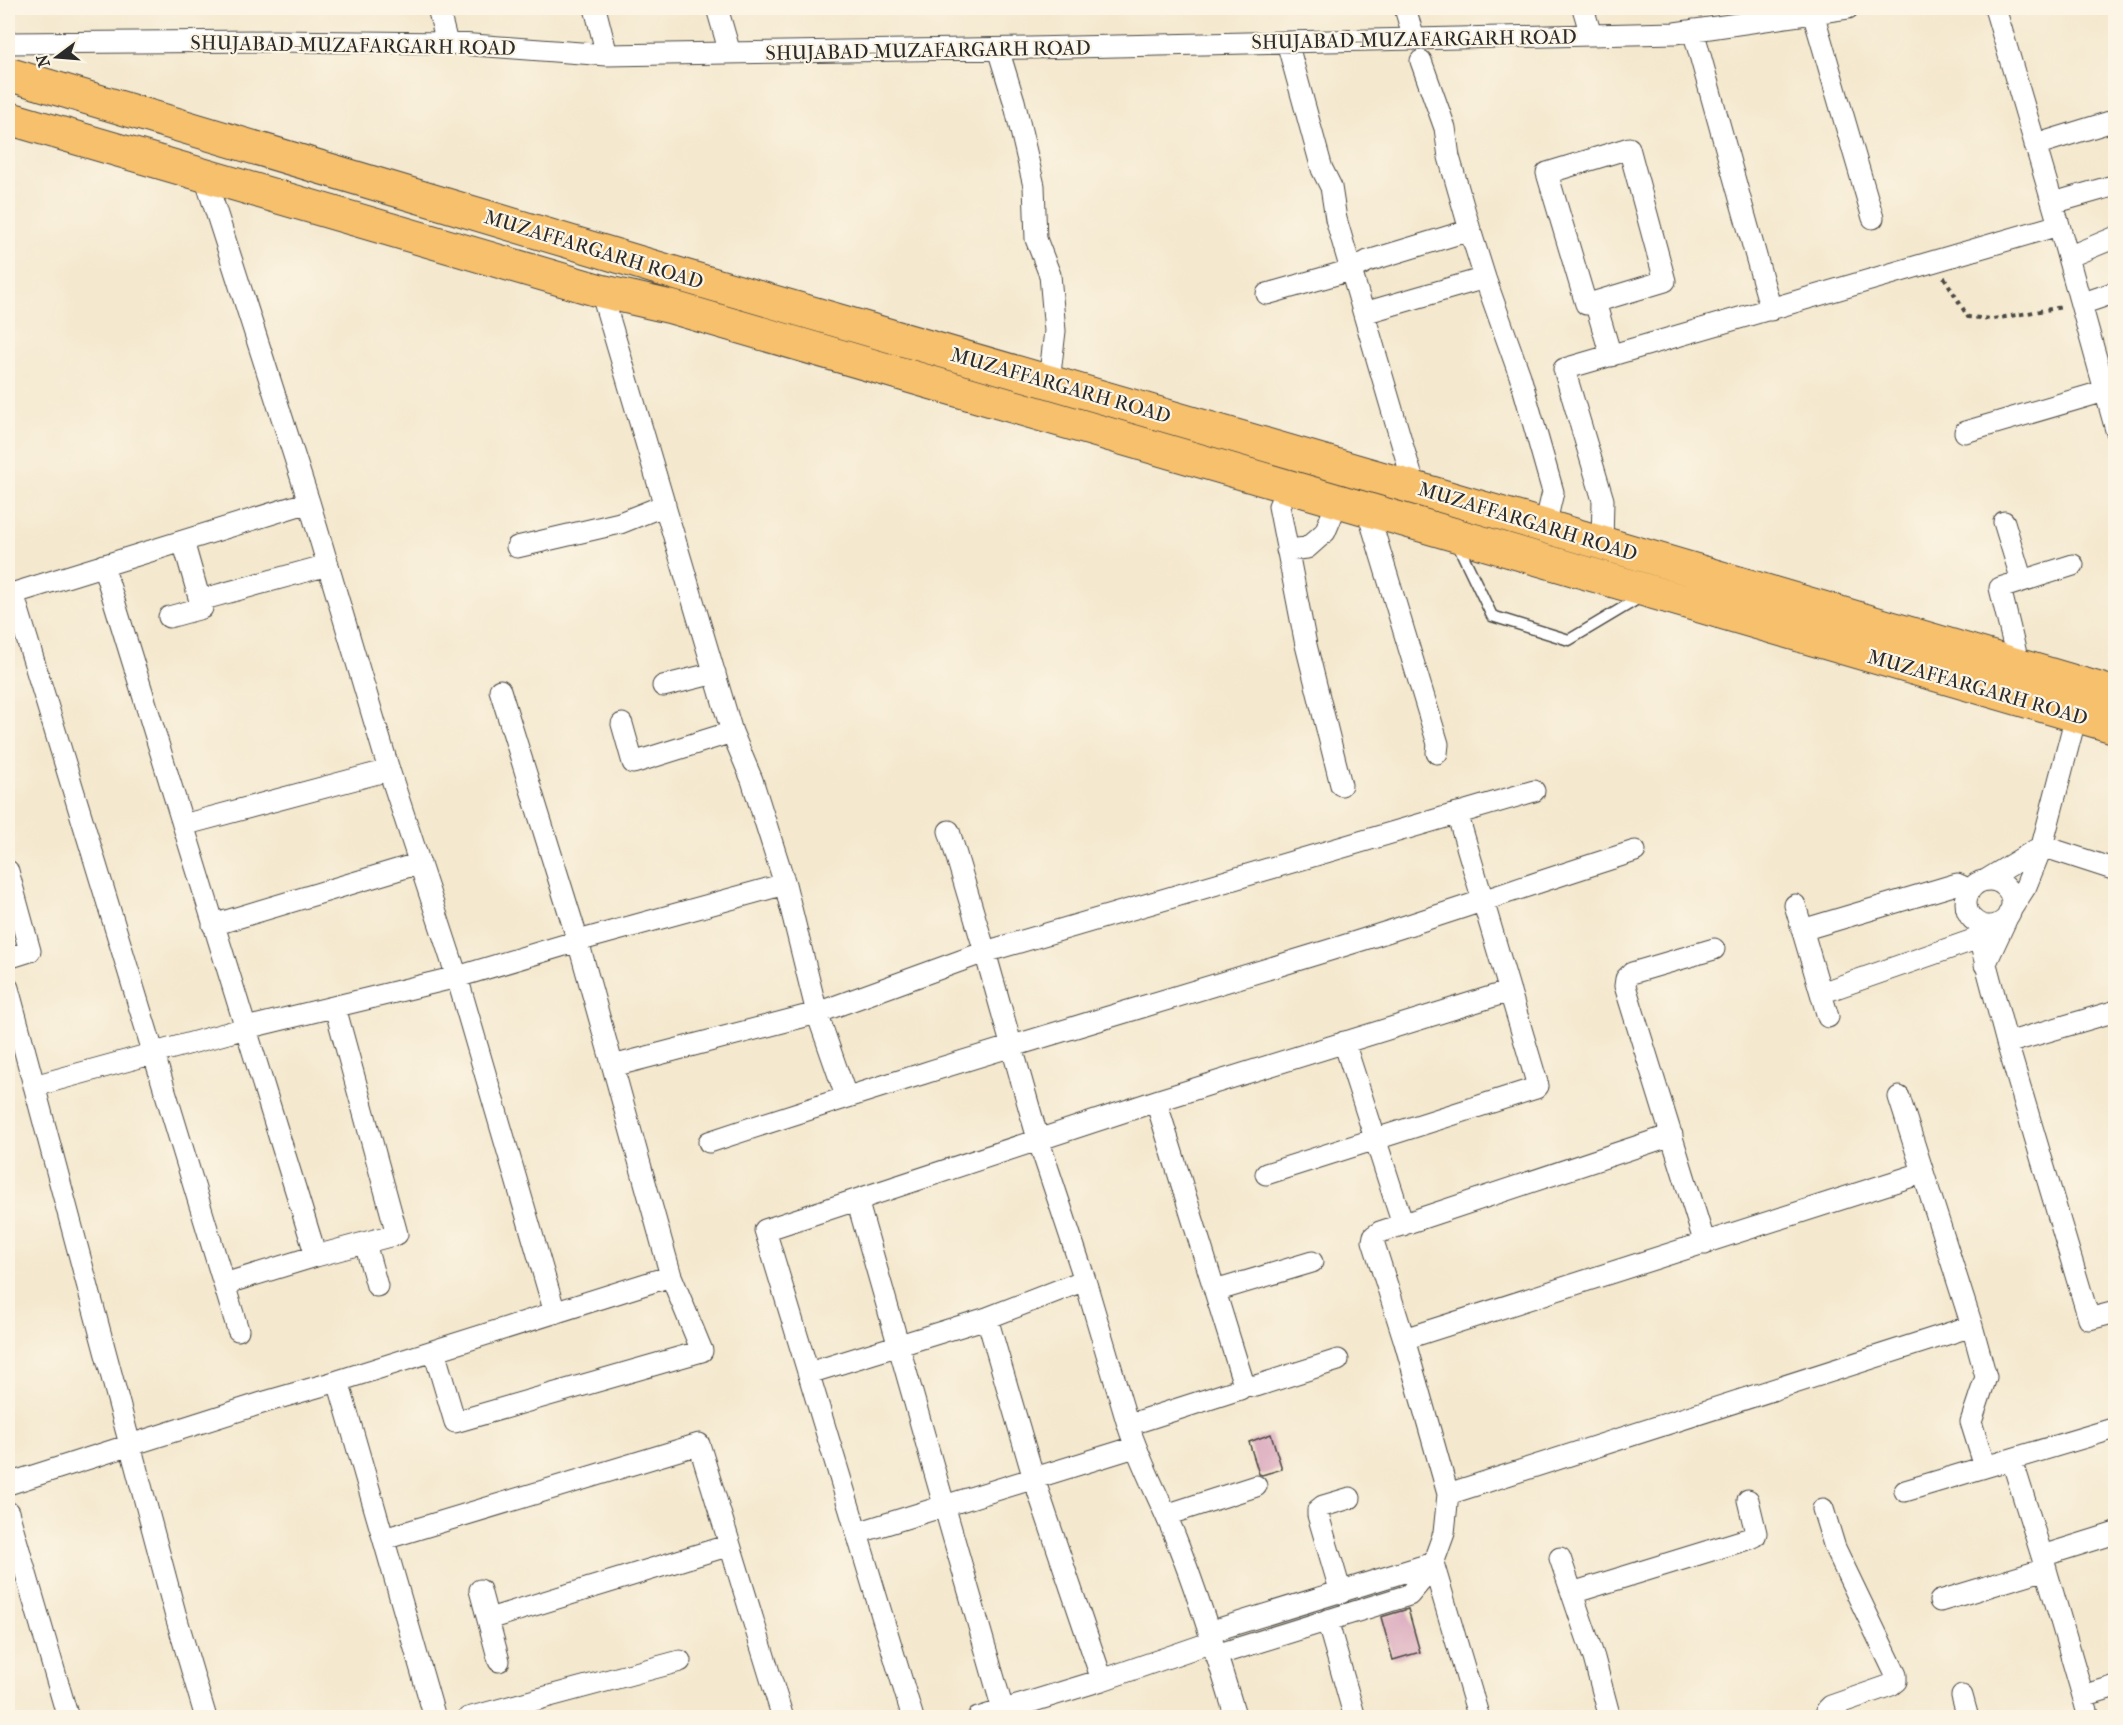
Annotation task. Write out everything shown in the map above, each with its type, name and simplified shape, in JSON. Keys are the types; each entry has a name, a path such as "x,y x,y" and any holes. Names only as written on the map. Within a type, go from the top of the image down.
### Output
{"main road":[{"name":"MUZAFFARGARH ROAD","path":"8,74 681,275 2115,694"},
{"name":"MUZAFFARGARH ROAD","path":"8,118 601,291 671,307 2115,728"}],"street":[{"path":"438,8 447,43"},
{"path":"595,8 607,55"},
{"path":"717,8 730,53"},
{"path":"1406,8 1414,39"},
{"path":"1583,8 1591,35"},
{"name":"SHUJABAD-MUZAFARGARH ROAD","path":"8,43 275,41 447,43 607,55 998,49 1675,33 1848,8"},
{"path":"1995,8 2059,225 2115,430"},
{"path":"1813,13 1873,218"},
{"path":"1693,30 1771,310"},
{"path":"1287,42 1322,169 1331,187 1336,219 1416,488"},
{"path":"998,49 1014,101 1034,186 1036,239 1050,274 1055,331 1049,382"},
{"path":"1421,61 1445,128 1449,157 1470,230 1520,376 1554,492 1545,526"},
{"path":"2035,146 2115,120"},
{"path":"1629,148 1665,281 1595,302 1586,304 1547,173 1629,148"},
{"path":"204,174 309,502 389,770 457,977 555,1313"},
{"path":"2052,203 2115,185"},
{"path":"1602,543 1604,501 1564,369 2059,225"},
{"path":"1267,294 1351,270 1368,261 1470,230"},
{"path":"2068,257 2115,237"},
{"path":"1364,314 1485,278"},
{"path":"601,291 732,732 752,780 785,884 817,1013 846,1096"},
{"path":"2081,304 2115,292"},
{"path":"1595,302 1611,356"},
{"path":"1965,432 2105,391"},
{"path":"1288,486 1279,506 1306,645 1341,785"},
{"path":"238,1330 10,594 309,502"},
{"path":"517,547 620,523 665,505"},
{"path":"1287,550 1307,548 1352,505 1438,744 1437,753"},
{"path":"2004,522 2022,581"},
{"path":"169,617 202,608 183,541"},
{"path":"103,565 316,1256"},
{"path":"200,600 328,565"},
{"path":"2019,666 2000,588 2073,565"},
{"path":"663,686 715,673"},
{"path":"434,1351 455,1422 702,1351 671,1276 578,942 500,690"},
{"path":"1821,993 1976,929 2001,922 2026,886 2042,846 2076,716"},
{"path":"622,724 633,764 732,732"},
{"path":"183,825 389,770"},
{"path":"614,1066 817,1013 985,952 1534,791"},
{"path":"1266,1174 1536,1088 1538,1083 1457,813"},
{"path":"949,831 1013,1044 1038,1139 1135,1448 1176,1539 1212,1643 1234,1717"},
{"path":"2115,870 2042,846 1978,885 1966,900 1966,907 1976,929 2007,1043 2090,1319 2115,1312"},
{"path":"709,1142 846,1096 1335,948 1635,851"},
{"path":"213,925 420,863"},
{"path":"8,871 30,951 8,958"},
{"path":"1802,930 1957,884 2002,883 2011,896 2010,911 1985,965"},
{"path":"34,1086 246,1028 457,977 785,884"},
{"path":"1795,905 1828,1017"},
{"path":"1705,1244 1625,986 1626,979 1632,973 1714,949"},
{"path":"8,988 175,1613 206,1718"},
{"path":"913,1718 765,1230 1156,1101 1510,991"},
{"path":"224,1284 397,1234 335,1007"},
{"path":"2007,1043 2115,1011"},
{"path":"1344,1042 1403,1225"},
{"path":"1899,1097 1986,1377 1971,1422 1985,1467"},
{"path":"1156,1101 1244,1384"},
{"path":"1212,1643 1327,1620 1408,1595 1431,1569 1444,1533 1448,1494 1404,1339 1373,1241 1374,1236 1380,1232 1672,1135"},
{"path":"1404,1339 1922,1173"},
{"path":"857,1200 1003,1710"},
{"path":"365,1243 377,1286"},
{"path":"1215,1291 1312,1262"},
{"path":"8,1484 671,1276"},
{"path":"809,1373 987,1318 1084,1280"},
{"path":"987,1318 1034,1479 1102,1680"},
{"path":"1448,1494 1972,1326"},
{"path":"1244,1384 1256,1386 1338,1360"},
{"path":"338,1381 435,1718"},
{"path":"1128,1425 1240,1389 1244,1384"},
{"path":"1905,1491 2012,1461 2115,1428"},
{"path":"384,1539 699,1444 783,1718"},
{"path":"857,1533 1135,1448"},
{"path":"2012,1461 2089,1718"},
{"path":"1166,1515 1256,1486"},
{"path":"1341,1593 1318,1510 1323,1506 1350,1498"},
{"path":"1572,1593 1751,1539 1756,1533 1748,1500"},
{"path":"1823,1509 1835,1548 1896,1675 1896,1681 1891,1685 1831,1706 1827,1710 1827,1718"},
{"path":"8,1512 68,1718"},
{"path":"1940,1600 2115,1533"},
{"path":"489,1619 730,1545"},
{"path":"1560,1558 1594,1658 1610,1718"},
{"path":"978,1718 1212,1643 1341,1593 1433,1563"},
{"path":"1433,1563 1479,1718"},
{"path":"480,1590 499,1661"},
{"path":"1327,1620 1355,1718"},
{"path":"468,1718 538,1709 680,1660"},
{"path":"2083,1696 2115,1686"},
{"path":"1962,1696 1968,1718"}],"lane":[{"path":"1453,534 1492,616 1569,640 1649,592"}],"path":[{"path":"1933,262 1943,274 1968,317 1993,319 2081,304"}],"building":[{"path":"1271,1434 1282,1469 1262,1475 1259,1474 1249,1442"},
{"path":"1408,1609 1420,1652 1393,1660 1381,1617"}]}
